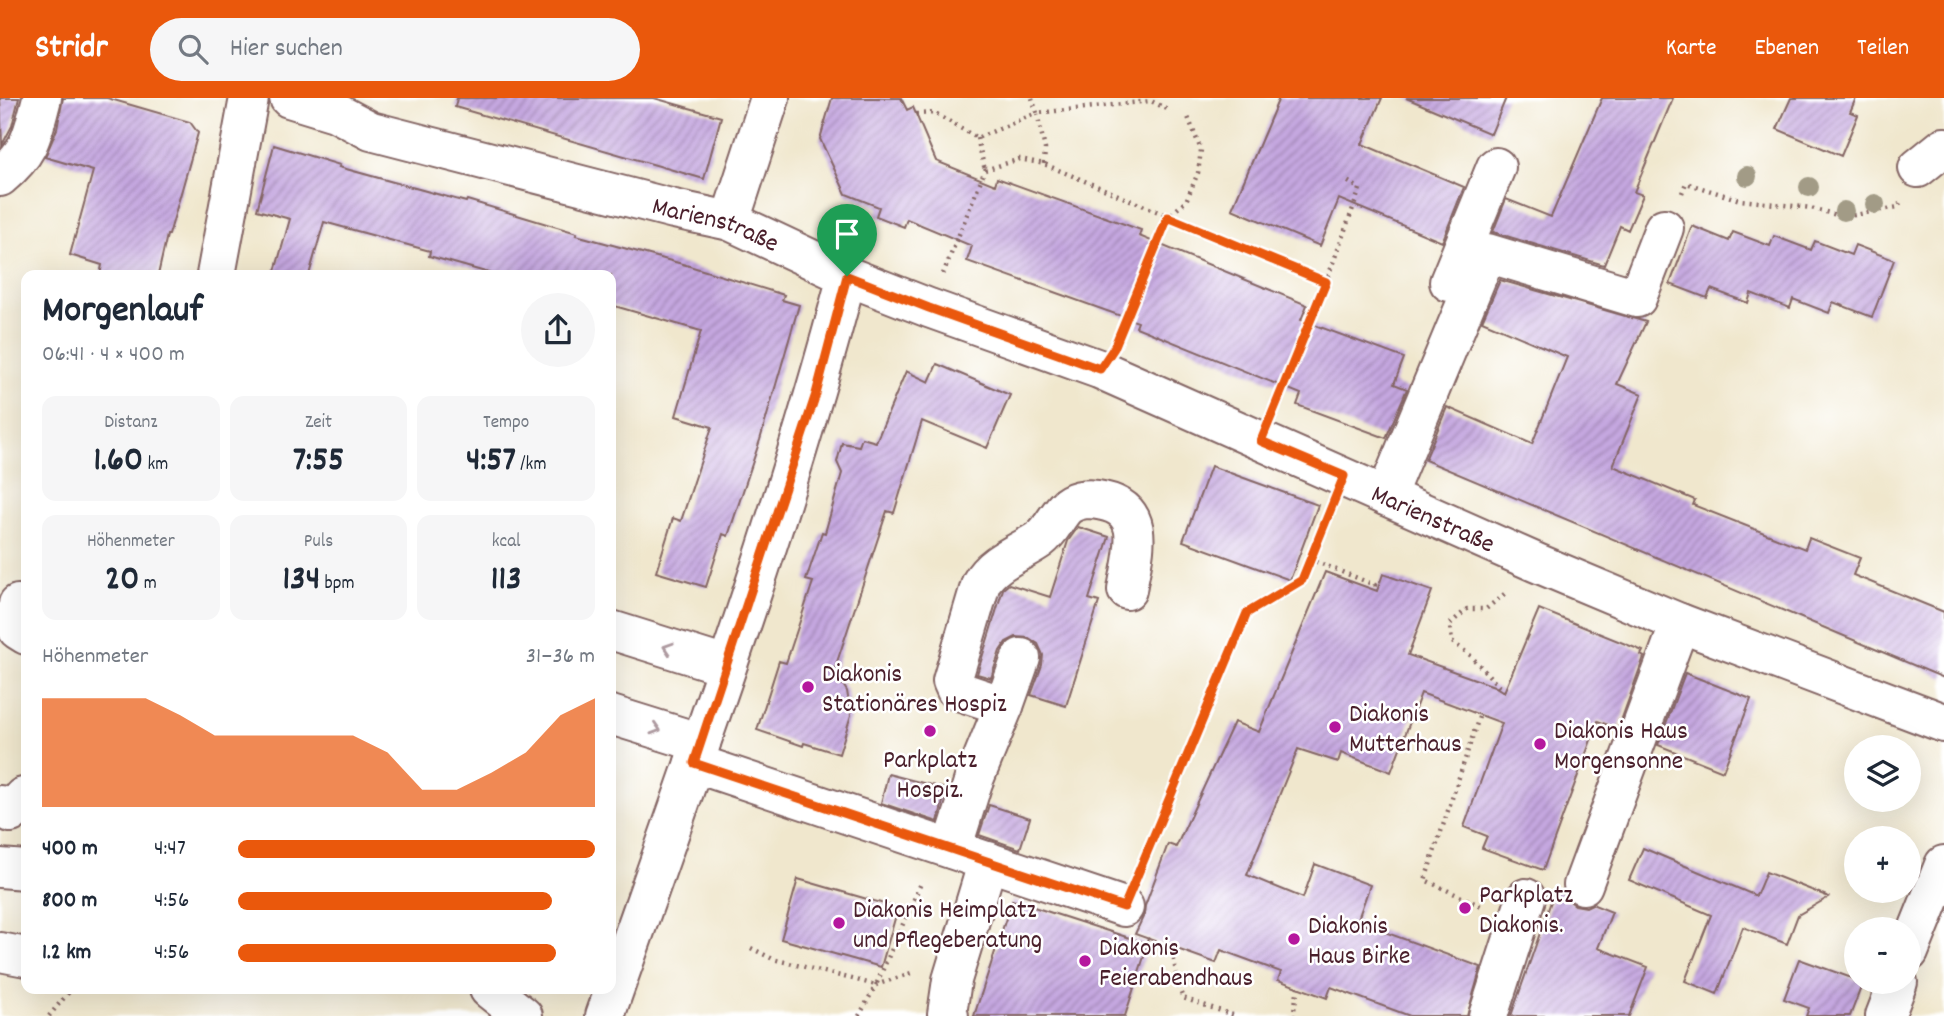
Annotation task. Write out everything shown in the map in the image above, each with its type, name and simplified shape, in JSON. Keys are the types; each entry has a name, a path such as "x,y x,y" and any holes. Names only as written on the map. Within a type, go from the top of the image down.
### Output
{"street":[{"path":"0,177 17,163 30,144 42,98"},
{"path":"217,270 249,98"},
{"name":"Marienstraße","path":"289,98 335,112 371,131 730,221 847,276 1100,369 1537,563 1680,623 1944,723"},
{"path":"730,221 770,98"},
{"path":"1365,486 1496,167"},
{"path":"1365,486 1487,253 1637,298 1664,228"},
{"path":"616,985 698,753 816,394 847,276"},
{"path":"1004,706 956,690 952,681 981,583 990,571 1044,537 1068,505 1081,499 1096,499 1111,502 1125,510 1133,521 1136,533 1127,590"},
{"path":"1583,885 1680,623"},
{"path":"616,632 726,666"},
{"path":"949,1016 947,1014 951,979 958,957 970,855 973,782 1021,658"},
{"path":"616,717 698,753 970,855 1124,907"},
{"path":"1921,922 1944,865"},
{"path":"0,868 21,870"},
{"path":"1488,1016 1522,910"},
{"path":"0,952 21,956"},
{"path":"495,994 523,1016"},
{"path":"605,1016 613,994"},
{"path":"1885,1016 1893,994"}],"path":[{"path":"1032,98 1045,149 1044,164"},
{"path":"977,138 1037,113 1151,102 1167,109"},
{"path":"916,114 935,113 977,138 985,170 929,308"},
{"path":"1100,369 1114,348 1168,217 1185,201 1198,173 1201,150 1188,117"},
{"path":"985,170 1020,159 1044,164 1326,282"},
{"path":"1261,441 1326,282 1360,189 1347,181"},
{"path":"1664,228 1686,183 1740,200 1811,208 1844,217 1866,213"},
{"path":"1236,1016 1184,998 1178,986 1173,954 1120,925 1124,907 1247,613 1302,580 1308,559 1365,486"},
{"path":"1308,559 1375,585 1373,589"},
{"path":"1504,692 1469,654 1452,642 1450,624 1467,610 1486,609 1522,580 1537,563"},
{"path":"1479,718 1425,880 1522,910"},
{"path":"859,1016 876,985 925,874 970,855"},
{"path":"751,948 773,959 876,985 958,957"},
{"path":"1293,1016 1298,987"},
{"path":"49,1016 67,994"}],"building":[{"path":"0,98 19,98 12,126 2,145"},
{"path":"63,98 107,98 190,122 198,133 159,270 101,270 102,265 70,255 93,171 45,157 57,129"},
{"path":"457,98 654,98 721,117 704,179 455,107"},
{"path":"832,98 901,98 907,110 913,107 936,161 995,185 997,178 1141,230 1139,236 1307,305 1301,320 1404,358 1394,384 1407,389 1386,438 1297,405 1301,394 1136,327 1138,322 967,261 972,246 907,219 904,227 876,216 879,207 846,194 820,139"},
{"path":"1279,98 1382,98 1362,144 1464,187 1442,242 1339,199 1320,246 1232,209"},
{"path":"1406,98 1506,98 1491,134"},
{"path":"1602,98 1673,98 1634,192 1643,195 1628,230 1620,226 1604,265 1493,232 1506,199 1551,217"},
{"path":"1791,98 1856,98 1850,112 1858,115 1841,156 1777,129"},
{"path":"274,145 340,165 339,167 466,202 467,200 577,233 576,235 686,265 784,295 782,300 799,305 760,440 728,536 723,534 706,587 656,572 673,518 681,521 712,427 676,416 701,331 616,306 616,270 478,270 429,256 430,251 324,222 310,270 275,270 290,219 257,210"},
{"path":"1692,226 1729,241 1733,232 1770,246 1774,236 1811,250 1815,241 1851,255 1855,245 1894,260 1872,317 1833,302 1829,313 1793,299 1790,308 1751,293 1748,303 1711,289 1707,298 1670,284"},
{"path":"1500,280 1646,322 1617,384 1642,394 1613,466 1695,500 1693,505 1805,549 1809,538 1860,558 1853,575 1944,612 1944,678 1425,460 1447,407 1532,444 1567,357 1482,321"},
{"path":"937,364 1010,395 987,448 922,421 894,513 887,511 834,671 847,691 851,715 839,754 804,743 803,746 757,730 779,661 786,663 813,582 806,580 822,532 825,533 842,473 837,462 842,443 859,446 862,438 876,442 906,371 929,382"},
{"path":"1211,466 1318,505 1290,580 1183,541"},
{"path":"1078,527 1109,537 1089,599 1099,602 1066,706 1031,695 1043,655 1038,644 1029,638 1016,637 1006,642 991,678 977,674 1003,589 1009,584 1050,597 1068,541"},
{"path":"1325,572 1377,591 1383,574 1432,591 1408,655 1504,692 1539,609 1643,651 1641,655 1644,657 1618,729 1598,721 1543,870 1482,848 1487,836 1464,827 1502,723 1421,693 1391,772 1341,753 1338,762 1298,749 1247,875 1303,898 1315,864 1370,885 1357,922 1481,967 1467,1016 1410,1016 1331,987 1327,998 1278,980 1281,972 1221,950 1216,963 1135,934 1168,844 1176,847 1234,722 1259,732"},
{"path":"1685,673 1751,699 1723,771 1658,745"},
{"path":"888,774 946,789 938,822 881,803"},
{"path":"989,805 1030,818 1020,849 979,835"},
{"path":"1643,848 1756,896 1766,872 1829,897 1798,915 1787,944 1743,927 1717,994 1685,981 1711,915 1629,880"},
{"name":"Diakonis Heimplatz und Pflegeberatung","path":"798,879 898,908 881,967 781,939"},
{"path":"1555,890 1564,894 1575,905 1586,907 1592,904 1612,912 1598,948 1648,967 1629,1016 1511,1016"},
{"path":"1012,900 1148,944 1125,1016 974,1016"},
{"path":"1799,959 1844,975 1844,994 1858,994 1850,1016 1806,1016 1809,1008 1784,999"}],"place":[{"name":"Diakonis Stationäres Hospiz","path":"808,687"},
{"name":"Diakonis Mutterhaus","path":"1335,727"},
{"name":"Parkplatz Hospiz.","path":"930,731"},
{"name":"Diakonis Haus Morgensonne","path":"1540,744"},
{"name":"Parkplatz Diakonis.","path":"1465,908"},
{"name":"Diakonis Heimplatz und Pflegeberatung","path":"839,923"},
{"name":"Diakonis Haus Birke","path":"1294,939"},
{"name":"Diakonis Feierabendhaus","path":"1085,961"}],"route":[{"path":"1168,217 1326,282 1261,441 1344,476 1308,559 1302,580 1247,613 1124,907 694,763 816,394 847,276 1100,369 1114,348 1168,217"}]}
